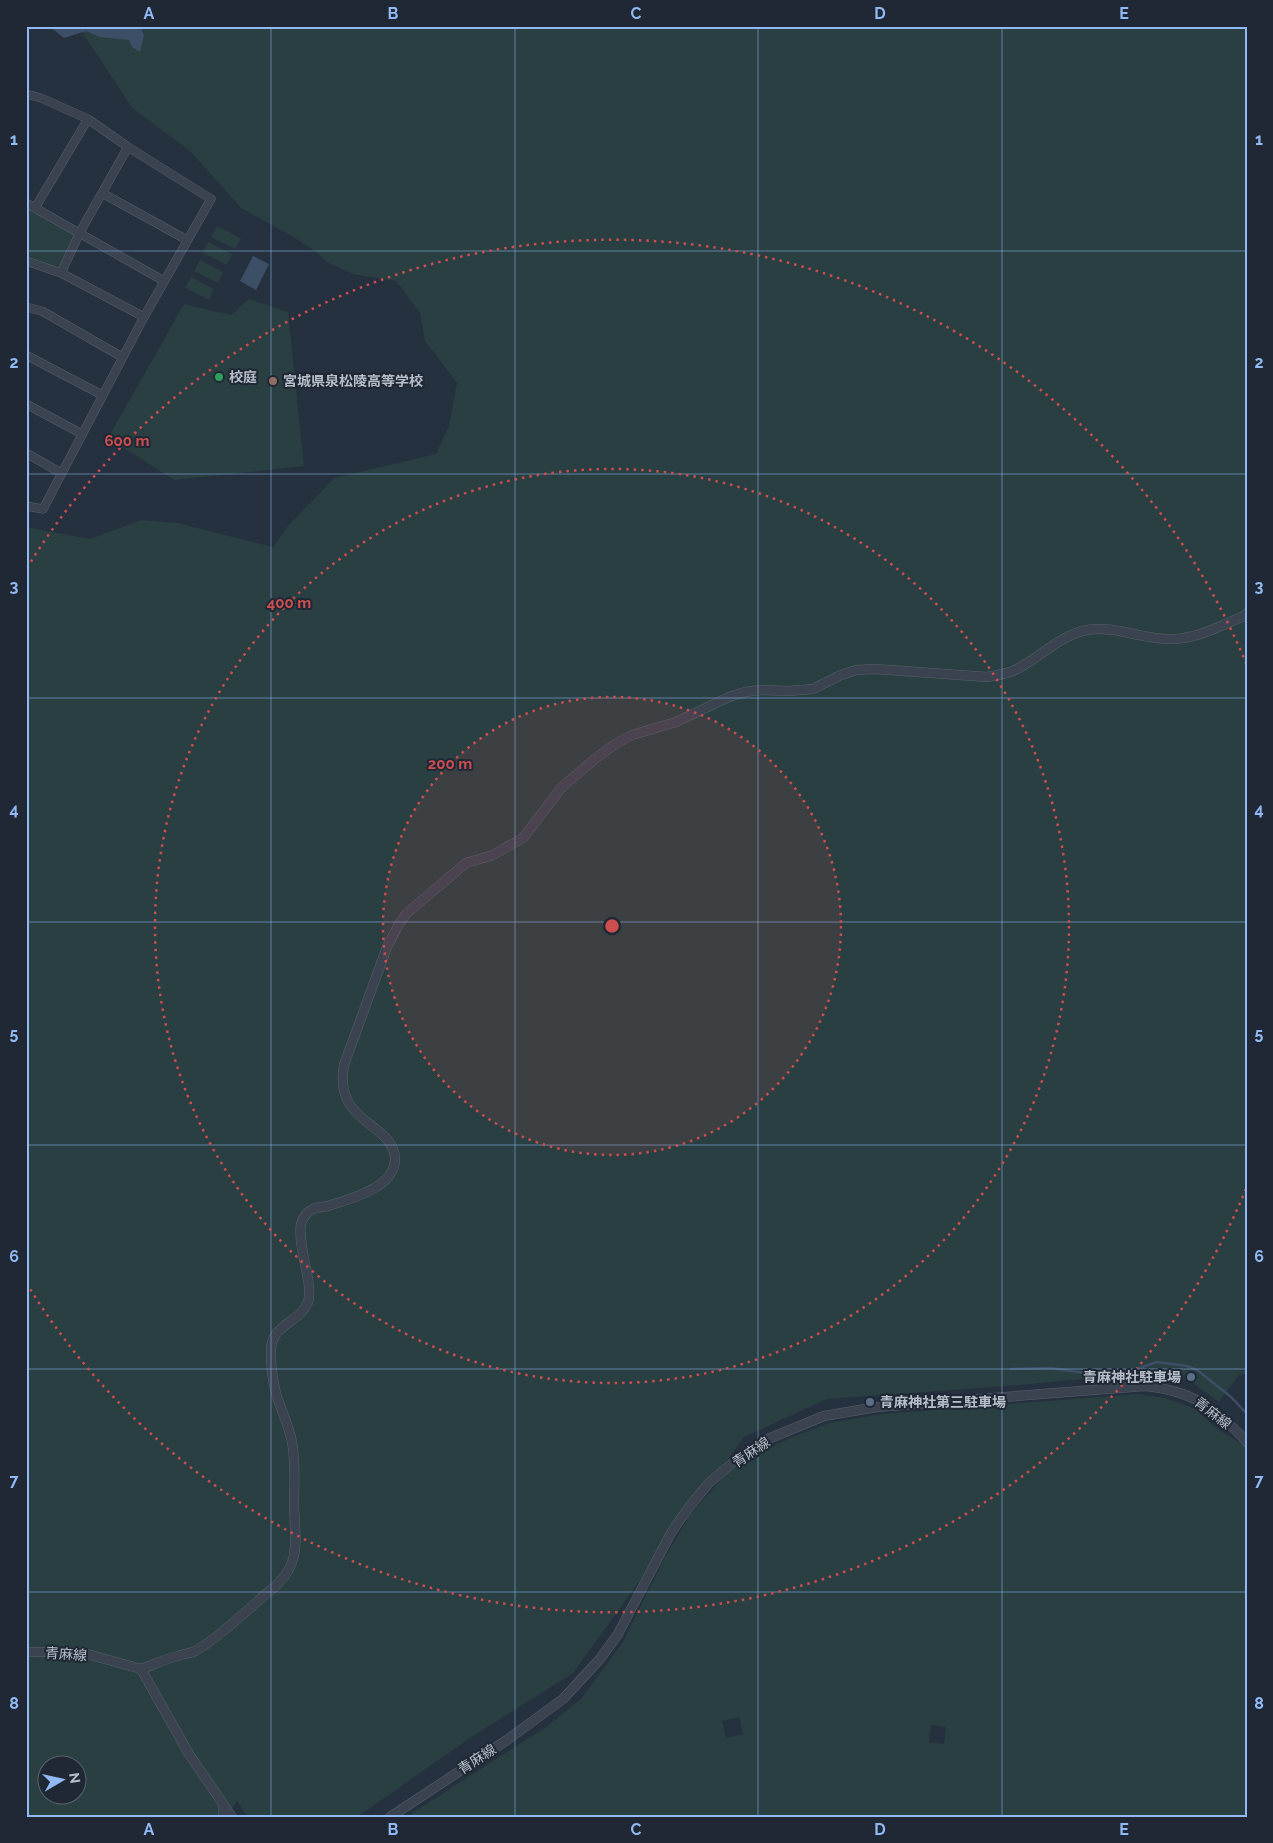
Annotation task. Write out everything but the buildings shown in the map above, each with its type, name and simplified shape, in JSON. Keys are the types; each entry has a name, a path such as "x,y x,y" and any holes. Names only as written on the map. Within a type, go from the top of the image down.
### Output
{"street":[{"path":"26,94 41,98 88,119 128,147 211,199 122,357 43,509 26,506"},
{"path":"35,208 88,119"},
{"path":"61,273 80,232 128,147"},
{"path":"102,193 187,240"},
{"path":"26,203 164,280"},
{"path":"26,261 61,273 144,317"},
{"path":"26,307 42,311 122,357"},
{"path":"26,355 102,395"},
{"path":"26,404 82,434"},
{"path":"26,453 61,473"},
{"path":"232,1817 190,1754 140,1669 193,1652 202,1646 281,1580 293,1559 294,1460 292,1440 273,1380 271,1345 277,1332 303,1310 308,1301 301,1242 301,1224 305,1215 314,1209 364,1193 381,1184 394,1168 395,1158 388,1141 380,1132 363,1121 349,1104 343,1088 342,1076 344,1065 387,947 407,913 466,863 493,855 522,838 562,787 614,745 637,733 676,722 729,697 760,690 813,689 840,675 856,670 875,669 987,676 1000,675 1014,670 1064,639 1085,631 1111,630 1175,639 1202,634 1247,613"},
{"name":"青麻線","path":"390,1817 514,1735 563,1699 600,1659 618,1634 671,1533 688,1507 709,1483 737,1459 768,1439 786,1431 824,1416 877,1407 1145,1386 1168,1388 1193,1396 1242,1433 1247,1442"},
{"name":"青麻線","path":"26,1652 80,1652 140,1669"},
{"path":"223,1805 223,1817"}],"green space":[{"path":"78,26 1247,26 1247,1374 1239,1375 1219,1402 1181,1374 1148,1373 1020,1385 827,1399 744,1437 573,1673 473,1736 357,1817 247,1817 237,1801 226,1817 26,1817 26,527 90,539 141,520 178,523 273,547 288,526 334,478 436,454 449,426 457,383 425,341 420,313 396,281 353,274 327,262 314,250 241,208 190,151 132,108"},
{"path":"26,203 80,232 61,273 26,261"},
{"path":"217,226 241,238 235,249 211,237"},
{"path":"208,242 232,254 227,265 203,253"},
{"path":"200,260 223,272 218,283 194,271"},
{"path":"191,277 214,289 209,300 185,288"},
{"name":"校庭","path":"249,299 288,312 304,466 174,480 108,438 184,304 231,315"},
{"path":"1138,1394 1165,1398 1194,1408 1216,1428 1247,1447 1247,1817 406,1817 546,1727 581,1699 623,1642 664,1559 691,1513 729,1471 764,1450 829,1423 882,1414","holes":["739,1717 743,1734 726,1738 722,1721","931,1725 946,1727 944,1744 929,1742"]}],"water":[{"path":"49,26 140,26 144,35 140,52 132,47 129,40 100,37 86,31 64,38"},
{"path":"253,256 269,264 256,290 240,281"}],"waterway":[{"path":"1011,1369 1051,1368 1105,1376 1125,1373 1157,1362 1187,1366 1197,1370 1231,1397 1247,1414"}],"place":[{"name":"校庭","path":"219,377"},
{"name":"宮城県泉松陵高等学校","path":"273,381"},
{"name":"青麻神社駐車場","path":"1191,1377"},
{"name":"青麻神社第三駐車場","path":"870,1402"}]}
